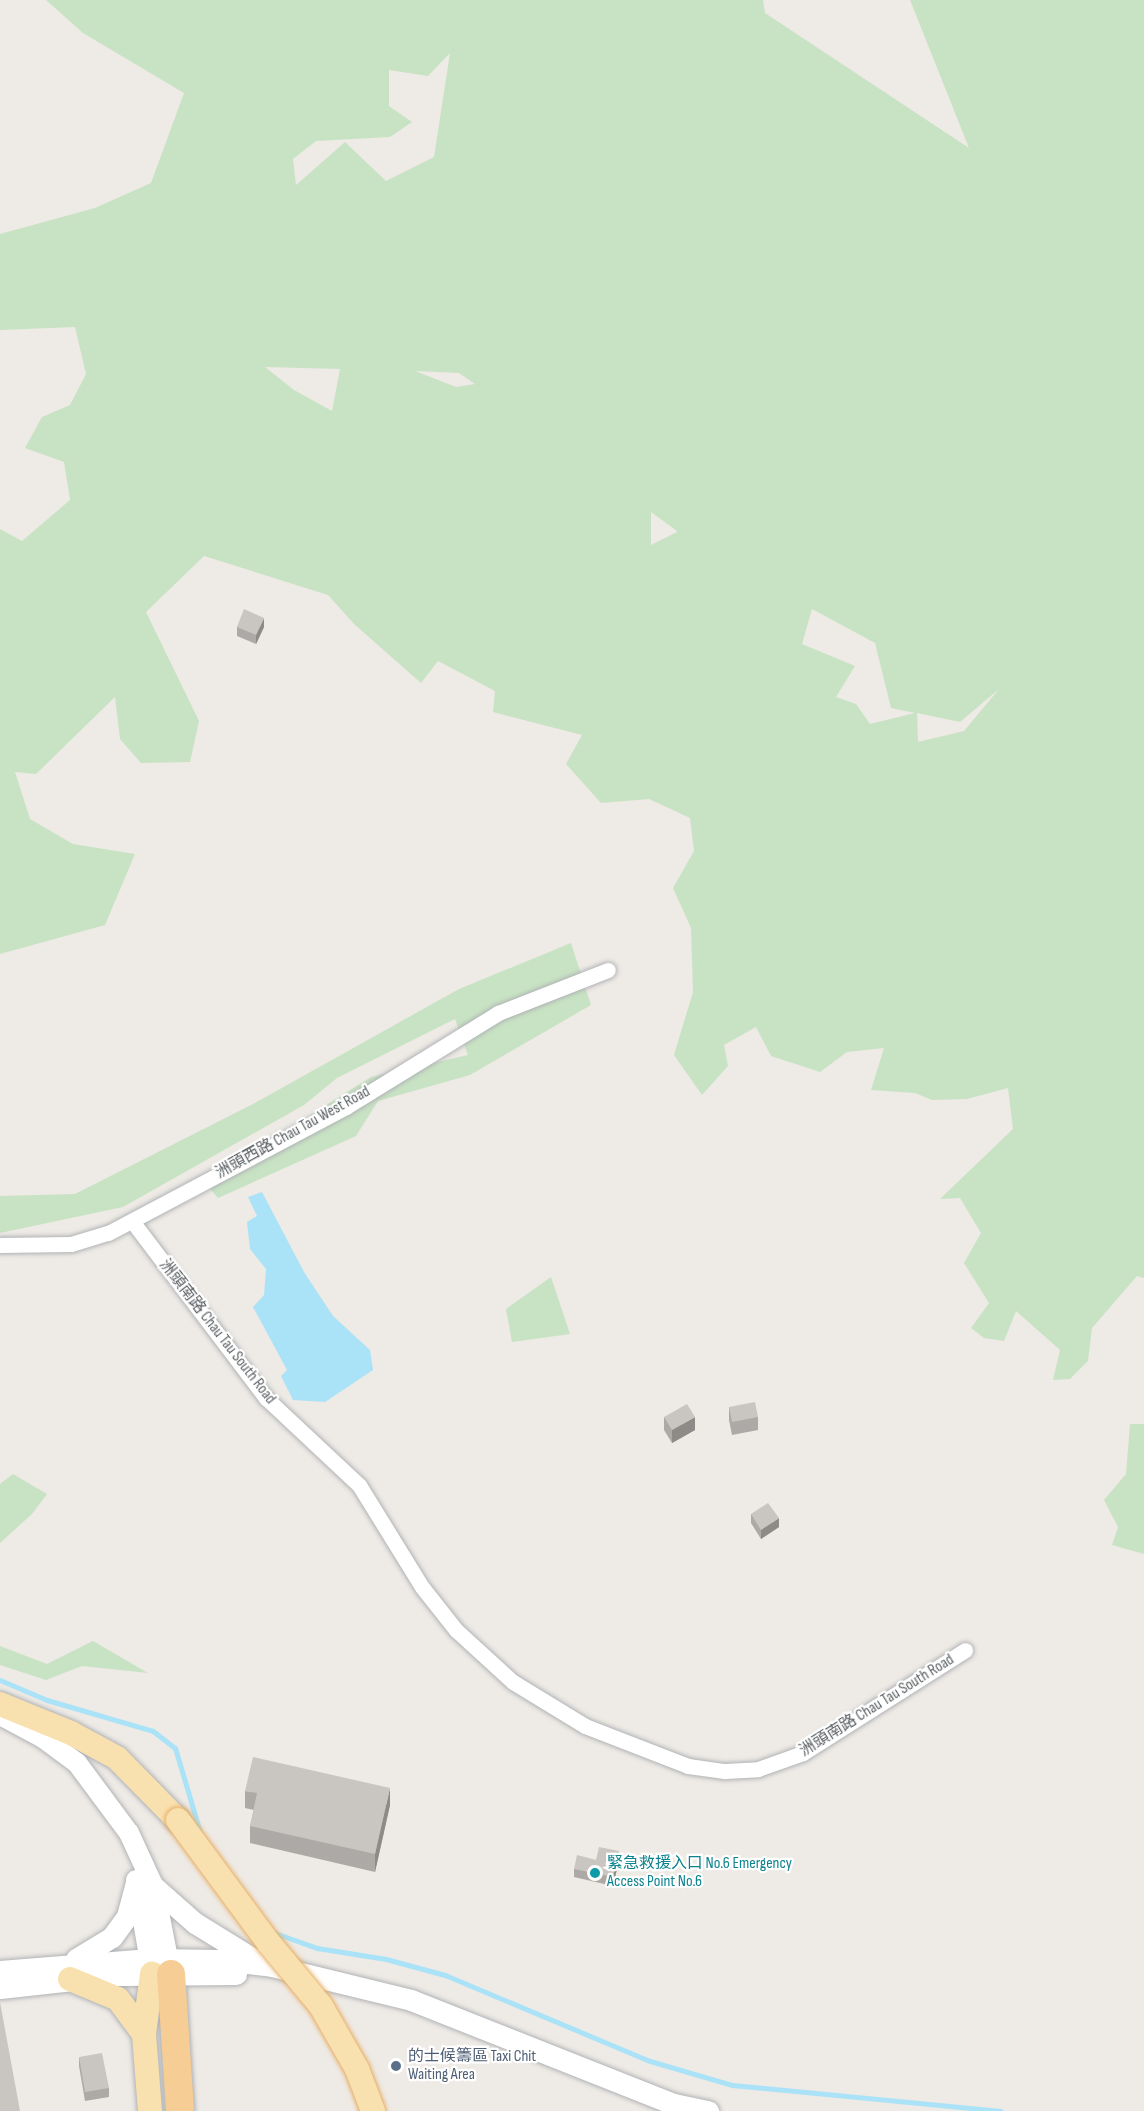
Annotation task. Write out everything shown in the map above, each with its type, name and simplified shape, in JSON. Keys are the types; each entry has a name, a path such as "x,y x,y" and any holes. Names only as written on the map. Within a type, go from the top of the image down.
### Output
{"highway":[{"path":"160,1966 180,2111"}],"main road":[{"path":"0,1704 72,1733 117,1758 178,1820 268,1942 321,2006 357,2069 373,2111"},
{"path":"0,1988 68,1971 112,1937 145,1885 195,1923 250,1958 272,1966 411,2000 675,2104 708,2111"},
{"path":"0,1971 68,1971 160,1966 272,1966"},
{"path":"160,1966 320,1976"},
{"path":"150,2111 144,2034 160,1966"},
{"path":"68,1971 118,1999 144,2034"}],"street":[{"name":"洲頭西路 Chau Tau West Road","path":"0,1245 70,1244 94,1238 132,1221 346,1107 498,1013 608,970"},
{"name":"洲頭南路 Chau Tau South Road","path":"132,1221 266,1398 359,1485 422,1587 456,1630 513,1682 585,1726 700,1769 758,1769 803,1754 965,1650"},
{"path":"0,1714 65,1753 87,1774 111,1810 145,1885 160,1966"}],"green space":[{"path":"46,0 763,0 765,13 969,148 910,0 1144,0 1144,1278 1137,1276 1092,1328 1088,1361 1070,1379 1053,1380 1060,1350 1016,1311 1004,1341 984,1338 971,1328 989,1303 964,1263 981,1233 960,1198 940,1199 1013,1129 1008,1088 967,1099 932,1100 915,1093 871,1090 884,1048 847,1052 820,1072 771,1056 756,1027 724,1045 728,1066 702,1095 674,1055 693,992 691,928 673,888 694,851 690,818 649,799 601,803 566,764 582,735 493,712 495,691 438,661 421,683 354,624 328,595 204,556 146,612 199,721 190,762 141,763 120,739 115,697 36,774 15,772 30,819 73,844 135,854 105,925 0,954 0,529 22,541 70,500 64,462 25,448 42,417 70,405 86,374 75,327 0,330 0,234 95,208 151,183 184,93 83,33","holes":["450,53 434,157 386,181 345,142 296,185 293,159 316,141 390,137 412,122 389,106 389,70 428,76","265,367 340,369 332,411 294,390","415,371 459,373 475,384 456,387","651,512 677,531 651,545","812,609 875,643 891,708 915,713 870,724 856,704 836,697 855,666 802,644","999,689 964,731 918,742 917,713 960,722"]},
{"path":"571,943 591,1005 470,1075 378,1101 356,1136 218,1198 204,1182 371,1077 468,1055 455,1019 337,1078 304,1105 123,1207 0,1233 0,1196 75,1194 253,1104 459,989"},
{"path":"551,1277 570,1334 512,1342 506,1309"},
{"path":"1130,1424 1144,1424 1144,1554 1112,1545 1118,1527 1104,1500 1126,1474"},
{"path":"13,1474 47,1494 32,1514 0,1543 0,1484"},
{"path":"93,1641 148,1673 82,1666 46,1680 0,1665 0,1646 47,1664"}],"water":[{"path":"262,1192 304,1272 333,1316 370,1350 373,1370 325,1402 293,1400 281,1376 287,1370 253,1307 264,1295 266,1269 250,1249 247,1222 257,1216 248,1197"}],"building":[{"path":"244,609 264,618 256,635 237,627"},
{"path":"755,1402 758,1417 732,1422 729,1407"},
{"path":"687,1404 695,1417 672,1430 664,1417"},
{"path":"768,1503 779,1518 761,1530 751,1514"},
{"path":"253,1757 390,1788 375,1854 250,1826 257,1793 245,1791"},
{"path":"599,1847 619,1851 613,1877 574,1869 577,1855 596,1860"},
{"path":"0,2002 20,2111 0,2111"},
{"path":"102,2053 109,2088 85,2092 79,2057"}],"waterway":[{"path":"0,1680 47,1700 153,1731 175,1748 201,1835"},
{"path":"272,1932 317,1948 386,1959 445,1975 650,2061 732,2085 1001,2111"}],"place":[{"name":"緊急救援入口 No.6 Emergency Access Point No.6","path":"595,1873"},
{"name":"的士候籌區 Taxi Chit Waiting Area","path":"396,2066"}]}
